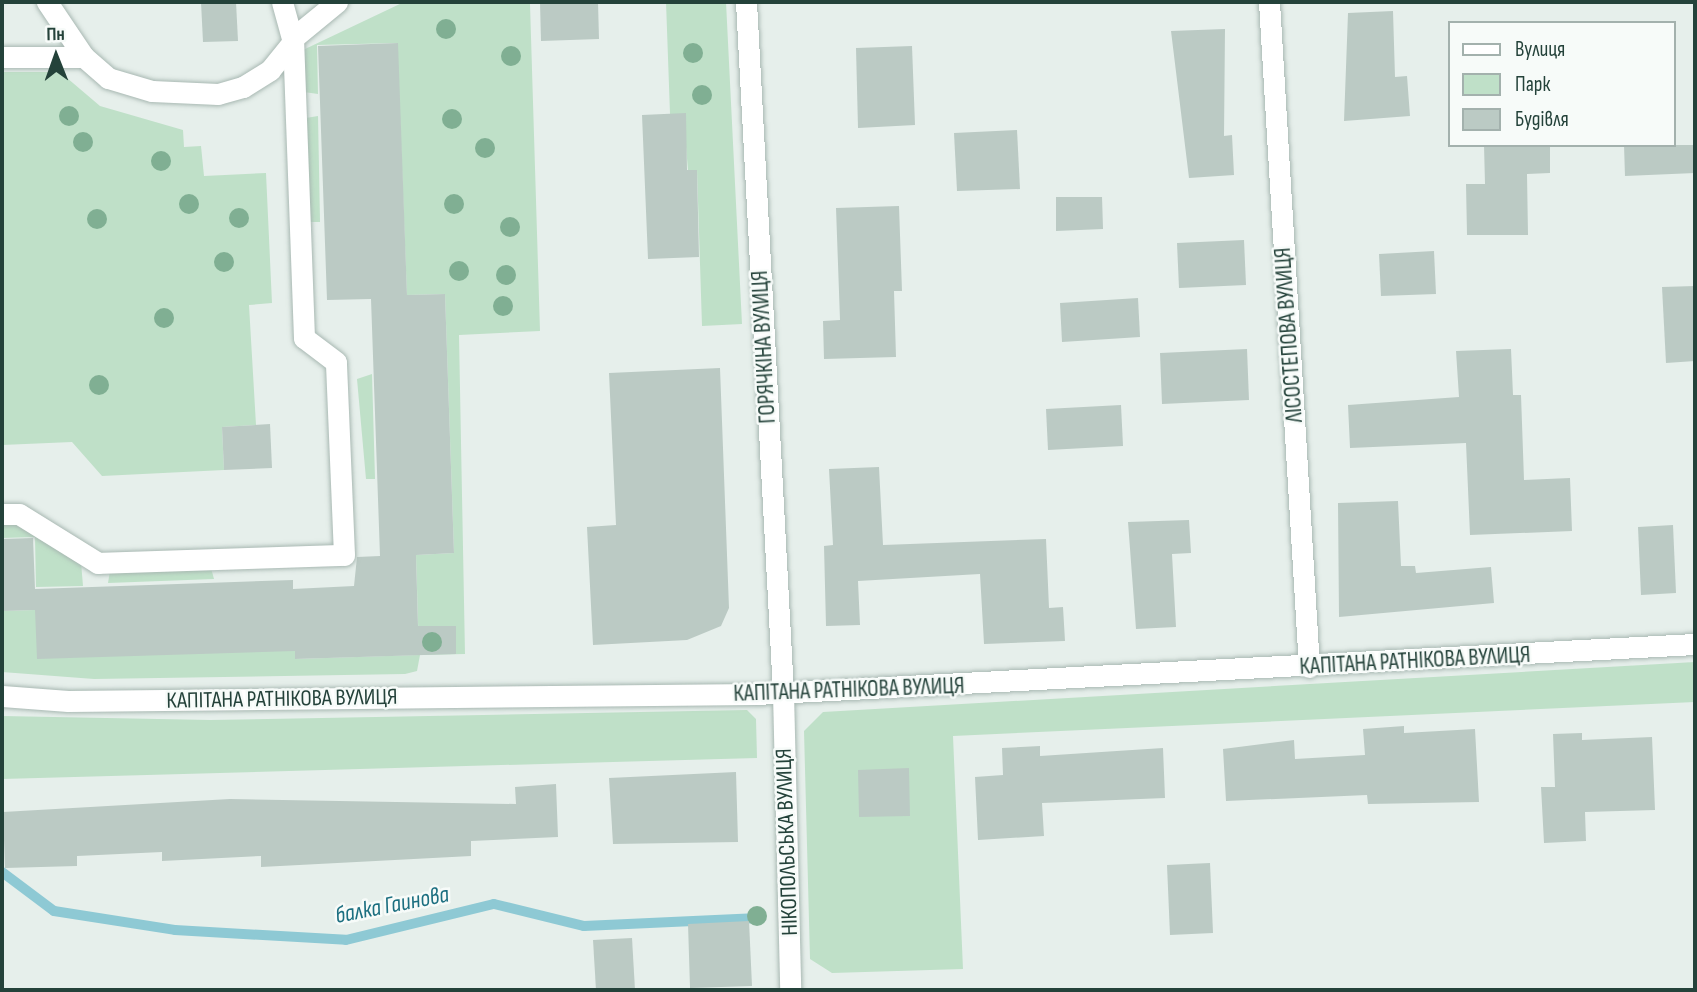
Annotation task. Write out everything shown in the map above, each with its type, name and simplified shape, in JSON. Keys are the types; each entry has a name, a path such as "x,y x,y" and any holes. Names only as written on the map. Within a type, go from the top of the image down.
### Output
{"street":[{"path":"47,2 84,57 108,78 152,91 218,94 270,70 293,40 337,2"},
{"path":"2,514 19,514 98,563 344,555 335,362 304,338 293,40 282,2"},
{"name":"ГОРЯЧКІНА ВУЛИЦЯ","path":"746,2 783,693"},
{"name":"ЛІСОСТЕПОВА ВУЛИЦЯ","path":"1269,2 1309,667"},
{"path":"2,57 84,57"},
{"name":"КАПІТАНА РАТНІКОВА ВУЛИЦЯ","path":"2,696 68,701 783,693 1309,667 1695,644"},
{"name":"НІКОПОЛЬСЬКА ВУЛИЦЯ","path":"783,693 790,990"}],"green space":[{"path":"404,2 530,4 540,331 459,335 465,654 420,655 417,671 405,674 94,679 2,672 2,611 35,610 295,651 295,659 419,655 416,555 454,553 445,294 407,295 397,43 317,45 318,94 304,92 303,50"},
{"path":"666,2 726,2 742,324 702,326 697,170 688,170 686,147 670,114"},
{"path":"2,72 60,72 100,106 183,130 184,147 201,146 204,176 266,173 272,303 249,305 256,425 222,427 224,470 102,476 72,442 2,445"},
{"path":"318,116 320,222 310,222 306,118"},
{"path":"372,374 375,479 366,479 357,379"},
{"path":"18,521 81,562 83,586 36,587 35,537 2,538 2,522"},
{"path":"211,568 214,579 108,583 110,571"},
{"path":"1695,662 1695,702 953,736 963,969 832,973 810,959 804,731 823,712"},
{"path":"747,710 756,719 757,758 2,779 2,716 210,720"}],"building":[{"path":"201,2 236,2 238,41 203,42"},
{"path":"540,2 598,2 599,39 541,41"},
{"path":"1393,11 1395,77 1407,76 1410,116 1344,121 1348,13"},
{"path":"1225,29 1224,136 1232,135 1234,175 1189,178 1171,31"},
{"path":"398,43 407,295 445,294 454,553 416,555 418,626 456,626 456,654 295,659 295,651 37,659 35,610 2,611 2,539 33,538 35,589 293,580 293,589 354,586 357,557 380,556 371,299 327,300 318,46"},
{"path":"912,46 915,125 858,128 856,48"},
{"path":"686,113 687,170 697,170 699,257 648,259 642,115"},
{"path":"1017,130 1020,189 957,191 954,133"},
{"path":"1695,145 1695,173 1625,176 1624,147"},
{"path":"1484,147 1550,147 1550,173 1527,174 1528,235 1467,235 1466,184 1485,184"},
{"path":"1056,197 1102,197 1103,229 1056,231"},
{"path":"899,206 902,291 894,291 896,357 824,359 823,321 840,320 836,208"},
{"path":"1244,240 1246,285 1179,288 1177,243"},
{"path":"1434,251 1436,294 1381,296 1379,254"},
{"path":"1695,286 1695,361 1666,363 1662,287"},
{"path":"1138,298 1140,337 1062,342 1060,303"},
{"path":"1247,349 1249,400 1162,404 1160,353"},
{"path":"1511,349 1513,395 1521,395 1524,480 1570,478 1572,531 1470,535 1466,443 1350,448 1348,405 1459,397 1456,351"},
{"path":"720,368 729,608 721,626 687,640 593,645 587,527 616,525 609,373"},
{"path":"1121,405 1123,446 1048,450 1046,409"},
{"path":"270,424 272,468 224,470 222,427"},
{"path":"879,467 883,545 1046,539 1049,608 1063,607 1065,641 984,644 980,574 858,581 860,625 826,626 824,546 833,545 829,469"},
{"path":"1398,501 1401,566 1415,566 1416,573 1491,567 1494,603 1339,617 1338,503"},
{"path":"1189,520 1191,553 1172,554 1176,627 1136,629 1128,522"},
{"path":"1673,525 1676,593 1641,595 1638,527"},
{"path":"1404,726 1404,733 1475,729 1479,802 1368,804 1367,795 1226,801 1223,749 1294,740 1295,759 1365,755 1363,729"},
{"path":"1582,733 1582,740 1652,737 1655,810 1585,812 1586,841 1544,843 1541,787 1555,787 1553,734"},
{"path":"1040,746 1040,756 1163,748 1165,798 1042,803 1044,836 978,840 975,777 1003,775 1002,748"},
{"path":"909,768 910,816 859,817 858,770"},
{"path":"736,772 738,842 613,844 609,778"},
{"path":"556,784 558,837 471,841 471,856 261,867 261,856 162,861 162,852 77,856 77,866 5,868 3,812 230,799 516,804 515,787"},
{"path":"1210,863 1213,933 1170,935 1167,865"},
{"path":"749,921 752,986 690,988 688,924"},
{"path":"632,938 635,990 596,990 593,940"}],"waterway":[{"name":"балка Гаинова","path":"2,872 54,911 175,930 346,940 494,904 584,926 759,918"}]}
